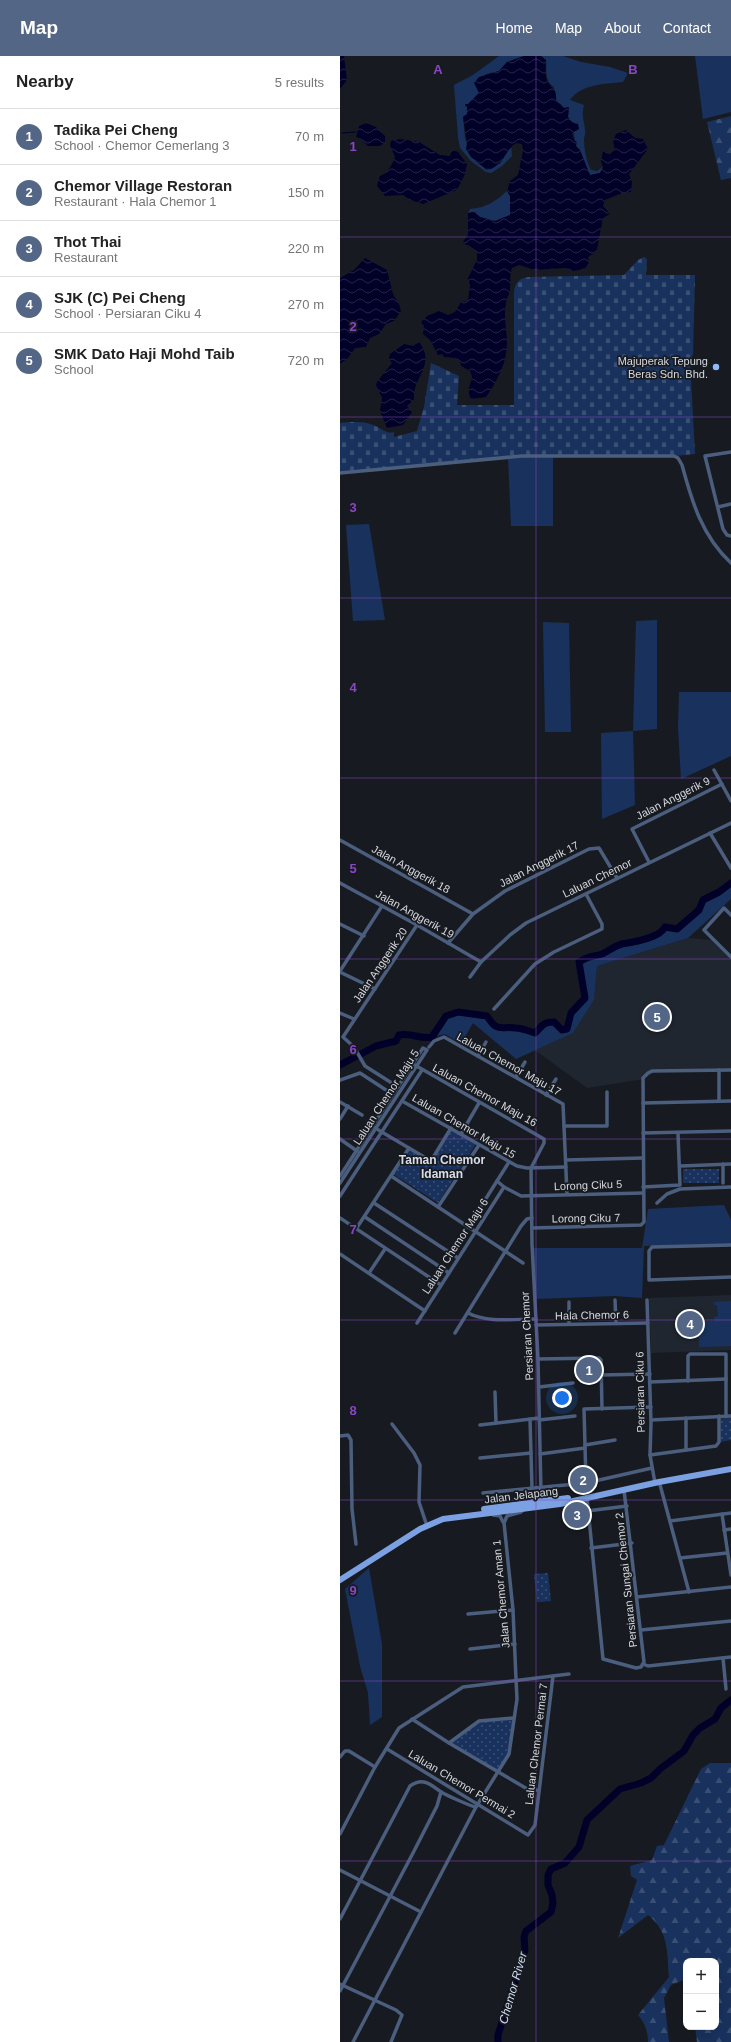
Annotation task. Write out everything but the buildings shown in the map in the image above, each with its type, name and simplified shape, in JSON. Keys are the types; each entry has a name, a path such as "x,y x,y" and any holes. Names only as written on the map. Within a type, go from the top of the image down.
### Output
{"main road":[{"name":"Jalan Jelapang","path":"371,1560 433,1522 450,1517 527,1506 731,1468"},
{"name":"Jalan Jelapang","path":"340,1580 426,1523 455,1514 560,1504 657,1482"},
{"path":"540,1490 546,1498 552,1501"},
{"path":"527,1506 537,1500 540,1490"},
{"path":"474,1514 536,1506 542,1502 545,1504 560,1504"}],"street":[{"path":"731,452 705,456 723,529 727,535 731,536"},
{"path":"340,473 522,456 674,456 678,458 682,465 695,509 709,539 731,563"},
{"path":"718,507 731,504"},
{"path":"714,770 731,801"},
{"name":"Jalan Anggerik 9","path":"649,862 632,829 722,784"},
{"name":"Laluan Chemor","path":"470,977 480,962 526,923 560,905 586,894 731,823"},
{"path":"710,833 731,868"},
{"name":"Jalan Anggerik 18","path":"340,840 473,914"},
{"name":"Jalan Anggerik 17","path":"448,943 473,914 515,885 589,849 599,848 617,878"},
{"name":"Jalan Anggerik 19","path":"340,883 417,925 480,962"},
{"path":"494,1009 535,964 554,952 602,929 602,924 586,894"},
{"path":"375,989 340,972 382,906"},
{"path":"731,915 724,908 704,930 731,957"},
{"path":"340,924 364,936"},
{"name":"Jalan Anggerik 20","path":"398,1087 369,1070 362,1062 354,1047 344,1040 344,1034 417,925"},
{"path":"340,1013 354,1020"},
{"name":"Laluan Chemor Maju 17","path":"428,1049 434,1041 444,1038 516,1077 563,1104 564,1126"},
{"path":"478,1056 486,1042"},
{"name":"Laluan Chemor Maju 5","path":"340,1176 358,1152 377,1129 428,1049 423,1048 373,1126 358,1152 341,1181"},
{"path":"516,1077 525,1062"},
{"path":"413,1064 422,1070"},
{"name":"Laluan Chemor Maju 16","path":"340,1196 422,1070 544,1139 544,1143 531,1168"},
{"path":"719,1070 720,1101"},
{"path":"643,1192 643,1078 652,1071 731,1070"},
{"path":"340,1080 360,1073 386,1090"},
{"path":"546,1095 556,1079"},
{"path":"567,1194 564,1126 607,1126 607,1092"},
{"name":"Laluan Chemor Maju 15","path":"402,1101 517,1166 531,1168 566,1167"},
{"path":"643,1103 731,1101"},
{"path":"340,1102 362,1114"},
{"path":"461,1134 479,1102"},
{"path":"340,1119 348,1106"},
{"path":"373,1126 431,1161 451,1128"},
{"path":"643,1133 731,1131"},
{"path":"643,1187 680,1185 681,1166 678,1133"},
{"name":"Laluan Chemor Maju 5","path":"340,1139 358,1152"},
{"path":"438,1207 479,1145"},
{"path":"356,1229 409,1148"},
{"path":"566,1160 643,1158"},
{"path":"468,1227 509,1162"},
{"path":"723,1164 723,1183"},
{"path":"681,1166 731,1164"},
{"name":"Persiaran Chemor","path":"531,1168 539,1387 540,1490 542,1502"},
{"path":"391,1176 523,1263"},
{"path":"497,1181 504,1187"},
{"path":"657,1203 667,1194 680,1189 731,1186"},
{"name":"Lorong Ciku 5","path":"504,1187 518,1196 643,1192"},
{"name":"Laluan Chemor Maju 6","path":"417,1323 504,1187"},
{"name":"Lorong Ciku 7","path":"532,1228 641,1225 644,1222 643,1192"},
{"path":"374,1203 458,1258"},
{"path":"365,1217 449,1272"},
{"path":"340,1218 441,1285"},
{"path":"455,1333 524,1221 532,1218"},
{"path":"731,1245 649,1248 649,1280 731,1277"},
{"path":"369,1273 385,1249"},
{"path":"340,1254 425,1311"},
{"path":"615,1300 616,1324"},
{"name":"Persiaran Ciku 6","path":"647,1300 651,1407 650,1455 652,1468 670,1521 689,1592"},
{"path":"569,1302 570,1324"},
{"path":"468,1313 481,1318 536,1319"},
{"name":"Hala Chemor 6","path":"536,1325 648,1323"},
{"path":"651,1420 729,1416 726,1379 726,1354 690,1354 688,1356 688,1381"},
{"path":"538,1359 599,1358 601,1360 602,1409"},
{"path":"601,1375 650,1374"},
{"path":"650,1382 726,1379"},
{"path":"539,1387 573,1383"},
{"path":"495,1392 496,1423"},
{"path":"586,1483 584,1410 651,1407"},
{"path":"480,1425 530,1419 575,1416"},
{"path":"650,1455 716,1446 719,1442 719,1416"},
{"path":"686,1418 686,1450"},
{"path":"530,1419 532,1488"},
{"path":"392,1424 414,1453 420,1466 419,1502 426,1523"},
{"path":"340,1436 348,1435 351,1440 352,1509 356,1544"},
{"path":"540,1454 615,1440"},
{"path":"480,1458 531,1453"},
{"path":"483,1493 532,1488 540,1490 586,1483 652,1468"},
{"name":"Persiaran Sungai Chemor 2","path":"624,1490 632,1543 641,1630 642,1666"},
{"path":"587,1498 603,1659 636,1668 642,1666 731,1657"},
{"path":"504,1523 507,1516 521,1512 527,1506"},
{"path":"588,1511 627,1506"},
{"path":"670,1521 731,1512"},
{"path":"484,1513 500,1516 504,1523"},
{"path":"722,1514 731,1575"},
{"name":"Jalan Chemor Aman 1","path":"353,2042 477,1805 509,1754 514,1718 516,1680 512,1610 504,1523"},
{"path":"724,1530 731,1529"},
{"path":"591,1548 632,1543"},
{"path":"680,1558 727,1553"},
{"path":"637,1598 731,1587"},
{"path":"468,1614 512,1610"},
{"path":"641,1630 731,1621"},
{"path":"470,1649 514,1644"},
{"path":"723,1658 726,1689"},
{"path":"340,1834 375,1767 399,1728 463,1687 569,1674"},
{"name":"Laluan Chemor Permai 7","path":"528,1835 535,1825 538,1790 553,1676"},
{"path":"449,1743 479,1721 514,1718"},
{"path":"412,1719 449,1743 529,1790 538,1790"},
{"name":"Laluan Chemor Permai 2","path":"386,1749 528,1835"},
{"path":"340,1757 345,1751 349,1751 375,1767"},
{"path":"340,1919 410,1786 417,1782 425,1782 432,1784 441,1792 477,1805"},
{"path":"340,1991 341,1985 391,1897 437,1806 441,1792"},
{"path":"340,1870 421,1912"},
{"path":"341,1985 400,2012 402,2018 390,2042"}],"shaded area":[{"path":"688,938 712,940 731,959 731,1070 657,1070 644,1079 587,1088 535,1050 573,1033 594,1000 597,966"},
{"path":"731,1295 731,1350 651,1353 649,1298"}],"green space":[{"path":"499,56 524,56 507,62 499,71 486,74 478,87 479,93 468,104 465,104 467,107 467,114 463,117 465,138 471,156 480,165 500,164 511,146 512,156 502,166 491,173 486,172 471,161 460,148 454,85 473,75"},
{"path":"541,56 563,56 581,62 610,67 628,73 623,82 601,84 587,88 580,91 570,100 584,105 584,147 591,170 597,171 603,167 600,173 590,175 580,150 576,146 572,123 568,117 569,107 564,108 556,100 554,87 547,78 546,60"},
{"path":"695,56 731,56 731,112 703,119"},
{"path":"731,116 731,178 721,180 707,122"},
{"path":"507,191 511,202 510,215 495,221 480,217 474,212 468,213 470,209 481,207 490,203"},
{"path":"644,257 647,259 646,275 695,275 693,354 690,362 695,454 674,456 522,456 340,473 340,423 356,422 369,424 386,432 394,432 394,437 417,431 424,407 431,363 459,376 457,405 514,405 514,292 517,283 523,278 624,275 638,260"},
{"path":"553,456 553,526 511,526 508,457"},
{"path":"369,524 385,620 353,621 346,525"},
{"path":"657,620 657,729 633,731 636,621"},
{"path":"543,622 569,623 571,732 545,732"},
{"path":"679,692 731,692 731,756 681,779 678,728"},
{"path":"633,731 635,805 602,819 601,733"},
{"path":"731,882 731,899 688,938 597,966 594,1000 573,1033 516,1059 473,1023 461,1044 445,1034 432,1037 446,1016 458,1012 487,1016 494,1025 499,1028 518,1028 535,1033 541,1026 554,1022 562,1030 566,1029 571,1013 585,998 579,962 588,957 602,954 619,945 652,937 662,931 665,927 677,928 699,910 703,900 719,892"},
{"path":"452,1130 476,1144 438,1203 393,1174 409,1150 431,1163"},
{"path":"683,1169 719,1169 719,1183 683,1183"},
{"path":"724,1205 731,1220 731,1244 644,1246 642,1298 615,1296 535,1299 533,1248 642,1248 648,1209"},
{"path":"731,1301 731,1346 699,1347 698,1321 714,1321 714,1317 718,1316 717,1305 714,1305 714,1302"},
{"path":"731,1418 731,1440 720,1442 721,1419"},
{"path":"369,1568 382,1644 382,1717 370,1725 368,1693 360,1666 345,1589"},
{"path":"548,1573 551,1601 537,1602 534,1574"},
{"path":"515,1718 510,1754 499,1771 450,1742 479,1721"},
{"path":"710,1763 731,1763 731,2042 697,2042 695,2030 719,2030 719,1958 683,1958 683,1980 671,1985 664,1998 669,2042 648,2042 646,2027 638,2015 669,1977 667,1950 660,1928 648,1915 618,1938 637,1880 631,1876 630,1866 652,1860 657,1846 664,1845 701,1769"}],"water":[{"path":"340,56 344,56 347,80 340,89"},
{"path":"524,56 541,56 546,60 546,77 556,93 556,100 564,108 569,107 568,117 572,122 578,124 579,129 572,133 574,140 577,142 576,146 580,150 590,175 600,173 603,167 601,161 603,150 610,154 615,150 613,141 616,134 626,130 635,138 643,139 648,149 629,174 632,182 631,192 622,193 605,200 603,206 610,214 603,218 596,252 588,257 589,262 585,269 573,271 565,268 535,270 519,265 512,268 510,276 510,291 505,308 507,350 503,365 494,385 486,397 471,399 469,388 472,376 470,371 461,366 460,361 455,358 444,357 442,354 438,355 430,340 423,334 424,326 421,322 427,316 439,311 448,315 455,312 461,302 468,301 470,285 468,278 477,260 477,252 470,246 462,243 468,235 468,213 474,212 480,217 495,221 510,215 510,196 507,191 510,181 518,175 523,151 522,144 516,143 497,166 487,170 471,157 466,149 467,143 463,117 467,114 467,107 465,104 468,104 479,93 474,83 479,77 499,71 507,62"},
{"path":"366,123 376,127 385,136 385,142 380,146 368,146 361,139 356,137 359,126"},
{"path":"400,139 419,142 440,155 450,156 452,150 458,152 467,164 465,174 457,190 423,204 410,200 403,195 385,196 377,186 380,176 385,173 393,163 395,157 390,145 391,141"},
{"path":"365,258 387,270 393,294 401,311 394,321 386,324 379,334 370,338 366,347 355,348 348,358 340,364 340,278 354,270"},
{"path":"419,342 426,357 425,364 414,391 414,399 407,406 412,412 403,425 387,428 380,411 382,398 376,385 377,382 392,363 389,359 390,354 404,344 413,346"}],"waterway":[{"path":"342,133 356,132"},
{"path":"340,1065 376,1046 396,1041 399,1035 408,1034 423,1038 432,1037 446,1016 458,1012 487,1016 494,1025 499,1028 518,1028 535,1033 541,1026 554,1022 562,1030 567,1029 571,1013 585,998 579,962 588,957 602,954 619,945 652,937 662,931 665,927 677,929 699,910 703,900 719,892 731,883"},
{"name":"Chemor River","path":"498,2042 498,2035 525,1950 524,1937 526,1931 551,1912 553,1903 548,1885 548,1875 551,1869 565,1863 579,1847 587,1820 620,1789 641,1783 651,1778 660,1769 684,1751 693,1735 700,1728 715,1719 721,1708 731,1700"}],"place":[{"name":"Majuperak Tepung Beras Sdn. Bhd.","path":"716,367"},
{"name":"SMK Dato Haji Mohd Taib","path":"657,1017"},
{"name":"SJK (C) Pei Cheng","path":"690,1324"},
{"name":"Tadika Pei Cheng","path":"589,1370"},
{"name":"Chemor Village Restoran","path":"583,1480"},
{"name":"Thot Thai","path":"577,1515"}],"district":[{"name":"Taman Chemor Idaman","path":"442,1167"}]}
